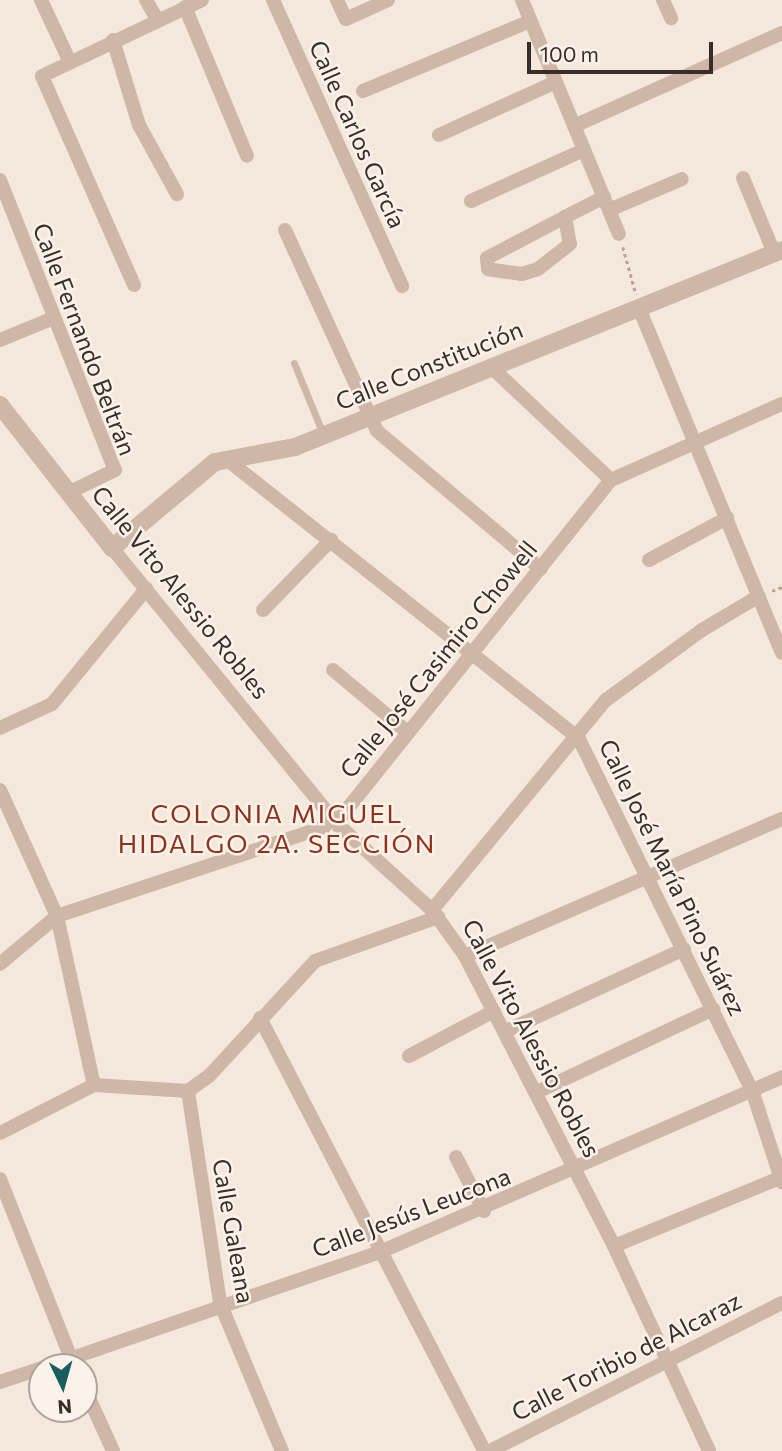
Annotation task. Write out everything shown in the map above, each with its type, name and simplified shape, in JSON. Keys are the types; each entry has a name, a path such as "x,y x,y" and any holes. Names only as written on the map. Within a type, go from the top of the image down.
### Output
{"street":[{"path":"41,0 69,60"},
{"path":"146,0 157,19"},
{"path":"134,285 41,85 47,70 202,0"},
{"name":"Calle Carlos García","path":"273,0 402,286"},
{"path":"337,0 346,19 388,0"},
{"path":"522,0 619,234"},
{"path":"663,0 671,18"},
{"path":"186,7 247,156"},
{"path":"363,91 530,21"},
{"path":"574,126 782,33"},
{"path":"113,40 139,125 177,194"},
{"path":"439,135 556,82"},
{"path":"471,201 584,150"},
{"path":"743,178 778,252"},
{"path":"565,217 570,244 538,269 522,274 488,269 487,258 565,217 682,179"},
{"name":"Calle Fernando Beltrán","path":"0,180 115,470 69,492"},
{"path":"285,230 380,434 541,569"},
{"name":"Calle Constitución","path":"225,458 267,454 324,434 778,252"},
{"path":"639,308 696,439 782,653"},
{"path":"0,340 54,318"},
{"path":"490,366 611,480"},
{"name":"Calle José Casimiro Chowell","path":"336,823 406,731 611,480 696,439 782,404"},
{"name":"Calle Vito Alessio Robles","path":"0,405 112,548 336,823 435,913 465,956 506,1031 614,1246 709,1451"},
{"path":"112,548 225,458"},
{"name":"Calle José María Pino Suárez","path":"225,458 579,739 753,1093 781,1180"},
{"path":"649,560 727,518"},
{"path":"263,610 331,540"},
{"path":"0,728 52,704 146,589"},
{"path":"0,1133 94,1085 188,1091 209,1076 315,961 435,913 579,739 606,700 702,630 759,596"},
{"path":"333,670 406,731"},
{"path":"0,790 57,916 94,1085"},
{"path":"465,956 782,819"},
{"path":"0,964 57,916 336,823"},
{"path":"506,1031 684,949"},
{"path":"537,1092 713,1009"},
{"path":"409,1056 494,1011"},
{"path":"260,1018 484,1451"},
{"name":"Calle Jesús Leucona","path":"98,1353 220,1303 380,1252 484,1211 753,1093 782,1077"},
{"name":"Calle Galeana","path":"188,1091 220,1303 282,1451"},
{"path":"456,1157 484,1211"},
{"path":"0,1179 69,1353"},
{"path":"614,1246 781,1180"},
{"name":"Calle Toribio de Alcaraz","path":"490,1451 782,1303"},
{"name":"Calle Jesús Leucona","path":"0,1382 28,1373"},
{"path":"98,1418 113,1451"}],"lane":[{"path":"294,363 324,434"}],"path":[{"path":"619,234 639,308"}],"district":[{"name":"COLONIA MIGUEL HIDALGO 2A. SECCIÓN","path":"277,828"}]}
